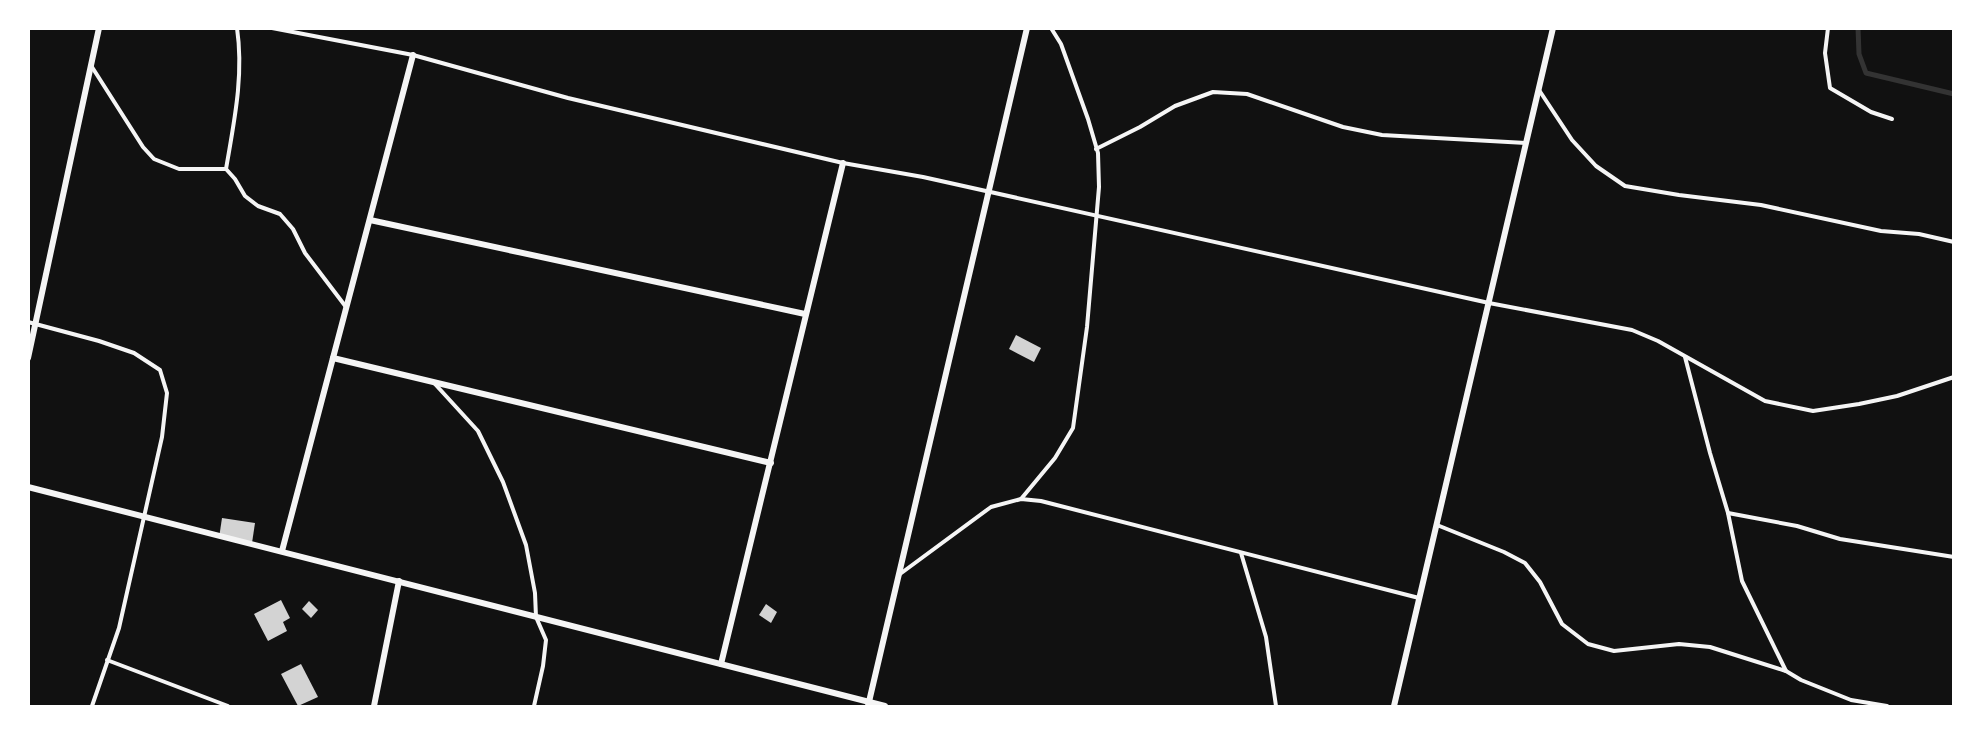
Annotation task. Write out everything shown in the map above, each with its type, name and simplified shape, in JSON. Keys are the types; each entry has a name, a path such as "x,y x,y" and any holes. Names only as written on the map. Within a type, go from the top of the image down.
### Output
{"street":[{"path":"28,358 99,28"},
{"path":"869,704 1027,28"},
{"path":"1394,706 1553,28"},
{"path":"282,552 412,55"},
{"path":"721,664 843,163"},
{"path":"370,220 805,314"},
{"path":"333,358 771,463"},
{"path":"28,487 869,704 885,706"},
{"path":"374,706 399,581"}],"lane":[{"path":"226,169 239,88 240,56 237,28"},
{"path":"272,28 412,55 568,98 843,163 923,177 1489,303 1632,330 1658,341 1765,401 1813,411 1897,396 1953,377"},
{"path":"1021,499 1054,458 1073,428 1086,336 1099,187 1096,149 1088,119 1061,44 1051,28"},
{"path":"1828,28 1825,53 1830,88 1870,112 1892,119"},
{"path":"91,66 142,147 154,159 179,169 226,169 245,196 258,206 280,214 293,229 305,253 346,307"},
{"path":"1539,89 1572,140 1596,166 1625,186 1761,205 1881,231 1918,234 1953,242"},
{"path":"1096,149 1140,128 1175,106 1213,92 1247,94 1343,127 1382,135 1526,143"},
{"path":"28,322 134,353 160,370 167,393 162,437 119,628 92,706"},
{"path":"1685,357 1728,513 1742,581 1786,671"},
{"path":"433,382 478,431 503,482 526,545 535,593 536,617 546,640 534,706"},
{"path":"899,575 991,507 1021,499 1041,501 1419,598"},
{"path":"1728,513 1797,526 1840,539 1953,557"},
{"path":"1437,525 1525,563 1540,582 1562,624 1588,645 1614,651 1679,644 1710,647 1786,671 1801,681 1851,700 1887,706"},
{"path":"1241,552 1266,637 1276,706"},
{"path":"107,660 228,706"}],"building":[{"path":"1016,335 1041,348 1034,362 1009,349"},
{"path":"222,518 255,523 252,543 219,538"},
{"path":"281,600 290,618 283,622 287,631 268,641 254,614"},
{"path":"309,601 318,610 311,618 302,609"},
{"path":"766,604 777,612 771,623 759,615"},
{"path":"301,664 318,697 298,706 281,674"}],"waterway":[{"path":"1858,28 1859,54 1866,73 1954,94"}]}
